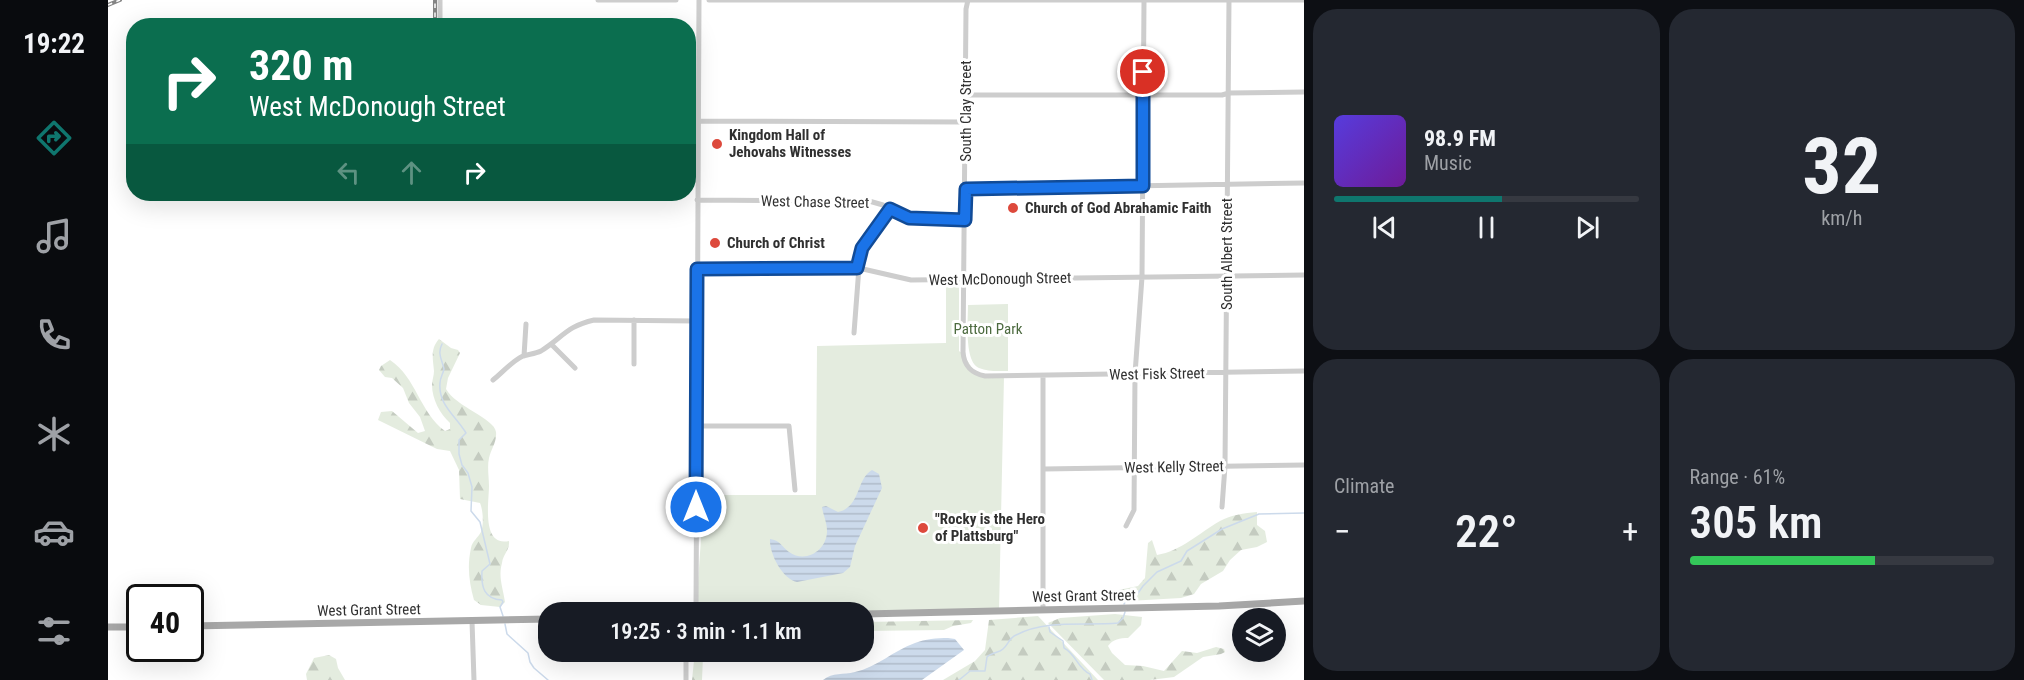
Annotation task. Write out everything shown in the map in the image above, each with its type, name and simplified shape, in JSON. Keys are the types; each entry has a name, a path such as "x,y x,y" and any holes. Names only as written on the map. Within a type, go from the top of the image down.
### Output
{"main road":[{"name":"West Grant Street","path":"874,614 1231,606 1304,601"},
{"name":"West Grant Street","path":"204,626 538,620"},
{"path":"108,627 126,627"}],"street":[{"path":"440,0 440,18"},
{"path":"598,0 676,0"},
{"path":"696,602 699,0"},
{"path":"709,0 1304,0"},
{"name":"South Clay Street","path":"968,0 963,354 965,362 976,374 1010,376"},
{"path":"1126,526 1134,510 1135,375 1142,277 1144,1"},
{"name":"South Albert Street","path":"1222,507 1225,466 1229,1"},
{"path":"965,95 1222,95 1304,92"},
{"path":"697,122 965,122"},
{"path":"966,189 1304,183"},
{"name":"West Chase Street","path":"697,201 869,201 909,218 965,220"},
{"path":"854,333 857,268 862,248 890,209"},
{"name":"West McDonough Street","path":"697,269 857,268 911,280 1304,275"},
{"path":"493,380 524,356 537,354 569,328 580,324 594,320 696,321"},
{"path":"634,320 634,364"},
{"path":"524,356 526,324"},
{"path":"551,344 575,368"},
{"name":"West Fisk Street","path":"1010,376 1304,371"},
{"path":"1043,376 1043,610"},
{"path":"696,426 789,426 795,490"},
{"name":"West Kelly Street","path":"1044,469 1304,465"},
{"path":"472,621 474,680"},
{"path":"686,662 686,680"}],"green space":[{"name":"Patton Park","path":"946,287 959,287 959,351 976,374 1004,376 999,612 874,612 874,602 697,602 704,495 816,495 817,346 946,343"},
{"name":"Patton Park","path":"1008,304 1008,371 990,371 979,368 974,364 969,349 968,305"},
{"path":"439,339 460,353 448,378 446,389 458,401 489,422 496,432 496,439 488,461 488,522 494,537 500,541 509,541 501,568 505,602 500,607 481,605 474,600 469,561 474,541 482,529 482,509 480,503 460,499 459,470 450,451 437,449 378,420 381,412 392,411 418,433 425,431 420,417 409,403 403,388 392,378 385,377 379,370 390,360 406,376 430,415 445,431 450,429 450,423 437,406 432,390 433,350"},
{"path":"1257,512 1257,525 1265,531 1267,542 1257,547 1241,550 1230,560 1223,571 1201,584 1194,594 1181,598 1111,602 1107,597 1109,592 1138,586 1145,578 1148,543 1152,540 1157,555 1166,553 1182,546 1224,519"},
{"path":"1115,614 1142,617 1141,625 1128,638 1117,639 1108,646 1125,665 1164,671 1182,651 1197,653 1216,647 1224,649 1225,652 1203,657 1174,677 1150,680 1104,680 1048,623 1060,618"},
{"path":"1038,616 1098,680 943,680 975,661 985,650 989,620"},
{"path":"973,620 971,623 944,630 874,631 874,622"},
{"path":"329,655 336,659 345,680 307,680 306,674 314,658"},
{"path":"694,662 703,662 702,680 692,680"}],"water":[{"path":"872,470 879,474 882,488 855,546 850,567 843,573 797,582 791,580 774,558 770,539 779,542 789,552 796,555 808,556 814,553 826,538 827,528 822,507 826,506 838,512 851,505 863,480"},
{"path":"931,639 955,639 964,650 922,680 823,680 834,675 863,670 907,646"}],"waterway":[{"path":"442,344 440,354 444,369 440,391 445,404 466,433 459,440 459,454 472,487 471,511 480,522 490,564 482,571 483,587 487,595 502,600 500,607 503,616"},
{"path":"1124,604 1127,599 1136,596 1157,572 1181,561 1187,551 1222,529 1259,514 1304,513"},
{"path":"959,680 970,671 985,671 987,657 1005,647 1014,636 1028,630 1053,625 1118,623 1125,612"},
{"path":"505,624 507,634 528,653 534,668 548,680"},
{"path":"1049,627 1050,632 1063,641 1064,648 1090,674 1092,680"}],"railway":[{"path":"108,5 120,0"},
{"path":"435,0 435,18"}],"place":[{"name":"Kingdom Hall of Jehovahs Witnesses","path":"717,144"},
{"name":"Church of God Abrahamic Faith","path":"1013,208"},
{"name":"Church of Christ","path":"715,243"},
{"name":"\"Rocky is the Hero of Plattsburg\"","path":"923,528"}],"route":[{"path":"696,507 697,269 857,268 862,248 890,209 909,218 965,220 966,189 1143,186 1143,72"}]}
